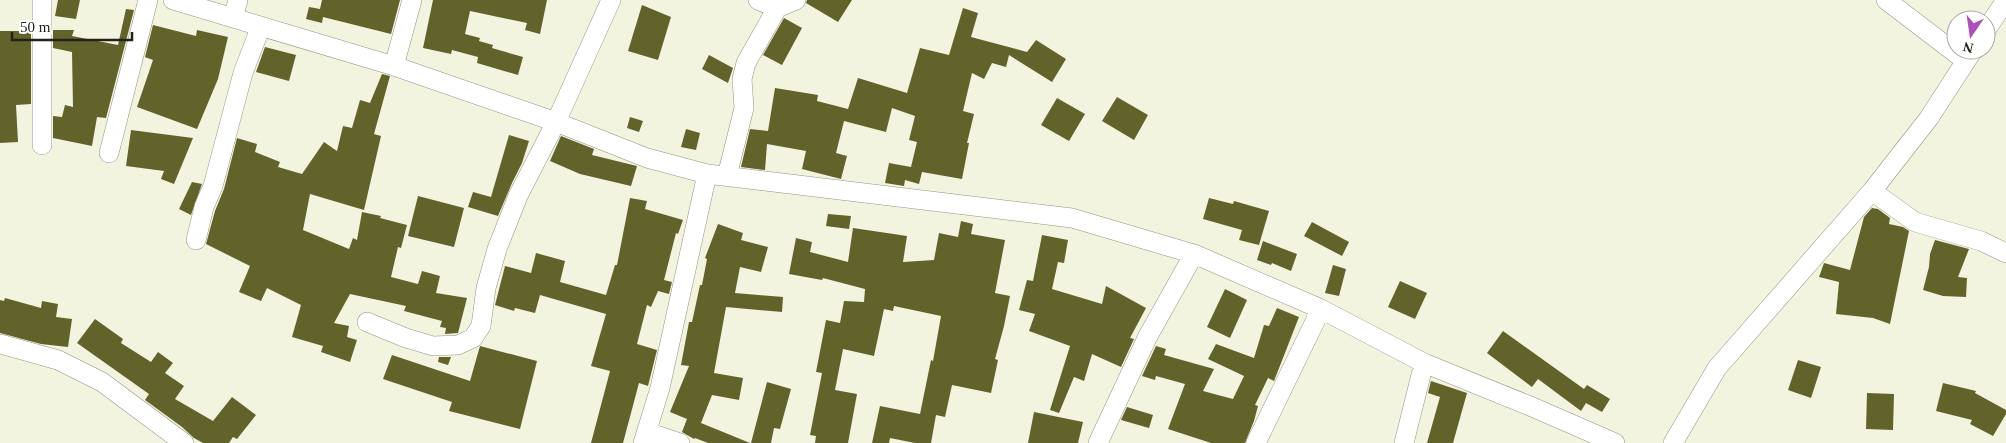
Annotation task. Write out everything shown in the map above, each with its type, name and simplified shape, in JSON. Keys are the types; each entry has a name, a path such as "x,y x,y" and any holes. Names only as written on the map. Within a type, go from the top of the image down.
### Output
{"street":[{"path":"42,0 42,145"},
{"path":"109,152 148,0"},
{"path":"173,0 235,9 261,26 394,66 556,122 647,158 706,174 1072,218 1194,254 1320,309 1424,363 1615,443"},
{"path":"394,66 412,0"},
{"path":"367,322 406,338 433,346 458,345 473,338 481,326 486,288 497,249 518,196 556,122 611,0"},
{"path":"758,0 777,8"},
{"path":"727,176 744,108 742,79 746,64 777,8 796,0"},
{"path":"1886,0 1946,40"},
{"path":"1996,15 2006,0"},
{"path":"196,240 204,207 213,186 243,73 261,26"},
{"path":"1673,443 1717,368 1872,191 1929,118 1966,60"},
{"path":"680,443 645,437 660,388 706,174"},
{"path":"1872,191 1915,222 1981,241 2006,254"},
{"path":"1098,443 1148,336 1194,254"},
{"path":"1256,443 1320,309"},
{"path":"0,344 58,360 102,382 184,443"},
{"path":"1404,443 1424,363"}],"building":[{"path":"58,0 80,0 76,19 55,16"},
{"path":"322,0 400,0 391,34 323,17 322,23 306,19 309,7 320,9"},
{"path":"433,0 547,0 540,34 525,30 527,23 470,11 465,34 480,38 479,41 493,45 492,48 523,57 518,75 477,63 478,57 452,50 451,54 423,48"},
{"path":"807,0 852,0 838,22 806,3"},
{"path":"642,5 671,17 658,60 628,51"},
{"path":"963,8 978,13 971,37 1027,52 1036,40 1066,59 1052,82 1009,55 1006,67 992,63 984,79 972,73 963,111 974,114 967,143 969,143 962,179 922,172 919,184 905,180 904,186 885,183 889,163 911,167 917,142 909,140 915,116 892,108 886,132 844,121 836,153 847,156 841,179 802,169 806,151 767,144 765,170 741,167 750,129 768,131 775,88 818,95 817,101 848,109 858,78 907,93 920,48 949,55"},
{"path":"126,9 134,10 106,118 97,117 92,146 53,138 53,116 62,117 65,105 73,107 72,52 53,48 53,30 74,30 72,36 118,45"},
{"path":"784,18 802,28 782,65 763,55"},
{"path":"153,25 196,36 197,30 228,37 218,79 197,129 137,107 153,60 145,57"},
{"path":"0,31 31,31 31,104 16,105 18,142 0,143"},
{"path":"265,47 296,55 289,81 256,72"},
{"path":"709,55 733,68 728,83 702,69"},
{"path":"382,74 390,76 374,134 381,136 364,210 310,194 303,230 349,249 353,238 357,240 362,212 407,225 401,248 398,247 391,277 418,284 422,271 440,276 436,293 467,298 458,333 445,334 446,328 440,327 442,321 404,311 406,306 350,294 334,323 349,326 347,337 357,340 350,362 321,352 323,346 292,337 301,305 267,288 261,301 239,292 250,266 206,244 215,211 224,189 237,138 257,144 255,152 280,162 278,167 302,174 324,142 337,151 343,126 352,128 360,100 370,103"},
{"path":"1117,97 1148,115 1134,140 1102,121"},
{"path":"1057,98 1085,114 1069,141 1041,125"},
{"path":"630,117 643,121 639,132 627,128"},
{"path":"686,129 700,133 696,150 681,147"},
{"path":"131,130 193,138 174,184 161,179 164,171 126,166"},
{"path":"509,135 529,141 522,163 498,216 468,207 473,192 491,197"},
{"path":"561,136 594,149 592,155 637,166 631,186 580,174 550,161"},
{"path":"192,182 202,184 191,215 179,209"},
{"path":"418,196 464,208 454,247 408,236"},
{"path":"630,198 647,201 645,209 683,220 678,234 676,233 664,280 672,282 669,294 658,291 651,307 647,305 637,344 657,350 648,386 639,383 623,443 591,443 610,371 591,366 606,314 540,295 535,313 515,308 514,311 495,305 505,266 531,273 536,253 565,261 560,282 606,295 615,265 617,265"},
{"path":"1209,198 1233,204 1234,201 1269,211 1259,245 1239,240 1242,230 1203,219"},
{"path":"1872,208 1878,209 1890,218 1889,224 1903,227 1909,231 1890,324 1873,318 1836,314 1839,282 1819,277 1824,263 1850,270 1864,217"},
{"path":"828,214 851,216 849,229 826,226"},
{"path":"961,221 973,224 971,234 1005,240 995,293 1010,296 995,359 998,360 991,393 952,385 945,417 936,415 931,443 915,443 890,438 889,443 872,443 880,406 920,414 931,360 933,361 941,316 894,306 893,311 884,309 874,356 843,349 835,390 857,394 848,443 815,443 816,436 810,435 822,373 816,372 826,320 840,323 844,301 864,302 865,289 823,278 822,280 789,274 796,238 812,242 810,252 848,262 853,228 907,236 903,262 934,260 939,233 958,237"},
{"path":"1312,222 1349,242 1342,256 1304,236"},
{"path":"718,224 743,233 741,240 768,247 761,272 740,267 735,293 783,297 782,312 726,307 714,373 743,378 739,400 712,395 701,423 750,443 708,443 694,439 682,432 687,419 670,412 689,366 681,365 689,322 692,322 700,285 702,285 707,259 705,258"},
{"path":"1042,235 1068,240 1064,263 1058,262 1052,289 1102,304 1106,286 1146,308 1130,338 1134,339 1121,367 1092,354 1084,381 1074,377 1059,413 1050,410 1070,346 1029,331 1035,314 1019,310 1027,280 1033,281"},
{"path":"1935,240 1969,249 1958,277 1967,278 1966,297 1943,296 1923,290 1930,254"},
{"path":"1263,241 1297,254 1291,271 1272,263 1271,265 1257,260"},
{"path":"1333,265 1346,269 1339,296 1325,293"},
{"path":"1400,281 1427,293 1415,319 1388,307"},
{"path":"1225,289 1247,300 1230,338 1207,327"},
{"path":"5,298 41,308 42,301 58,304 56,317 72,319 68,347 41,344 0,333 0,300 4,301"},
{"path":"1277,308 1299,317 1274,381 1268,378 1255,405 1258,406 1245,443 1211,443 1168,429 1185,384 1156,376 1155,380 1142,376 1156,346 1166,349 1164,355 1214,369 1203,391 1233,399 1244,376 1208,359 1216,344 1254,358 1264,325 1269,326"},
{"path":"95,319 123,339 121,343 151,362 158,352 173,363 165,373 184,386 175,399 213,421 232,397 256,415 237,439 233,437 229,443 203,443 194,438 145,400 149,394 77,343"},
{"path":"1503,331 1584,389 1587,385 1610,399 1602,412 1586,403 1581,411 1538,379 1532,387 1487,353"},
{"path":"480,346 537,361 520,429 449,411 452,402 383,379 392,355 470,381"},
{"path":"439,357 451,357 448,365 438,362"},
{"path":"1798,360 1821,367 1811,398 1788,390"},
{"path":"1431,381 1467,393 1453,443 1427,443 1440,397 1428,393"},
{"path":"767,382 791,389 780,429 774,428 771,443 751,443"},
{"path":"1943,383 1976,391 1975,393 2006,410 2006,414 1993,436 1970,424 1972,420 1936,411"},
{"path":"1867,393 1894,394 1893,430 1866,429"},
{"path":"1127,407 1153,415 1149,428 1121,420"},
{"path":"1034,412 1083,422 1078,443 1028,443"}]}
